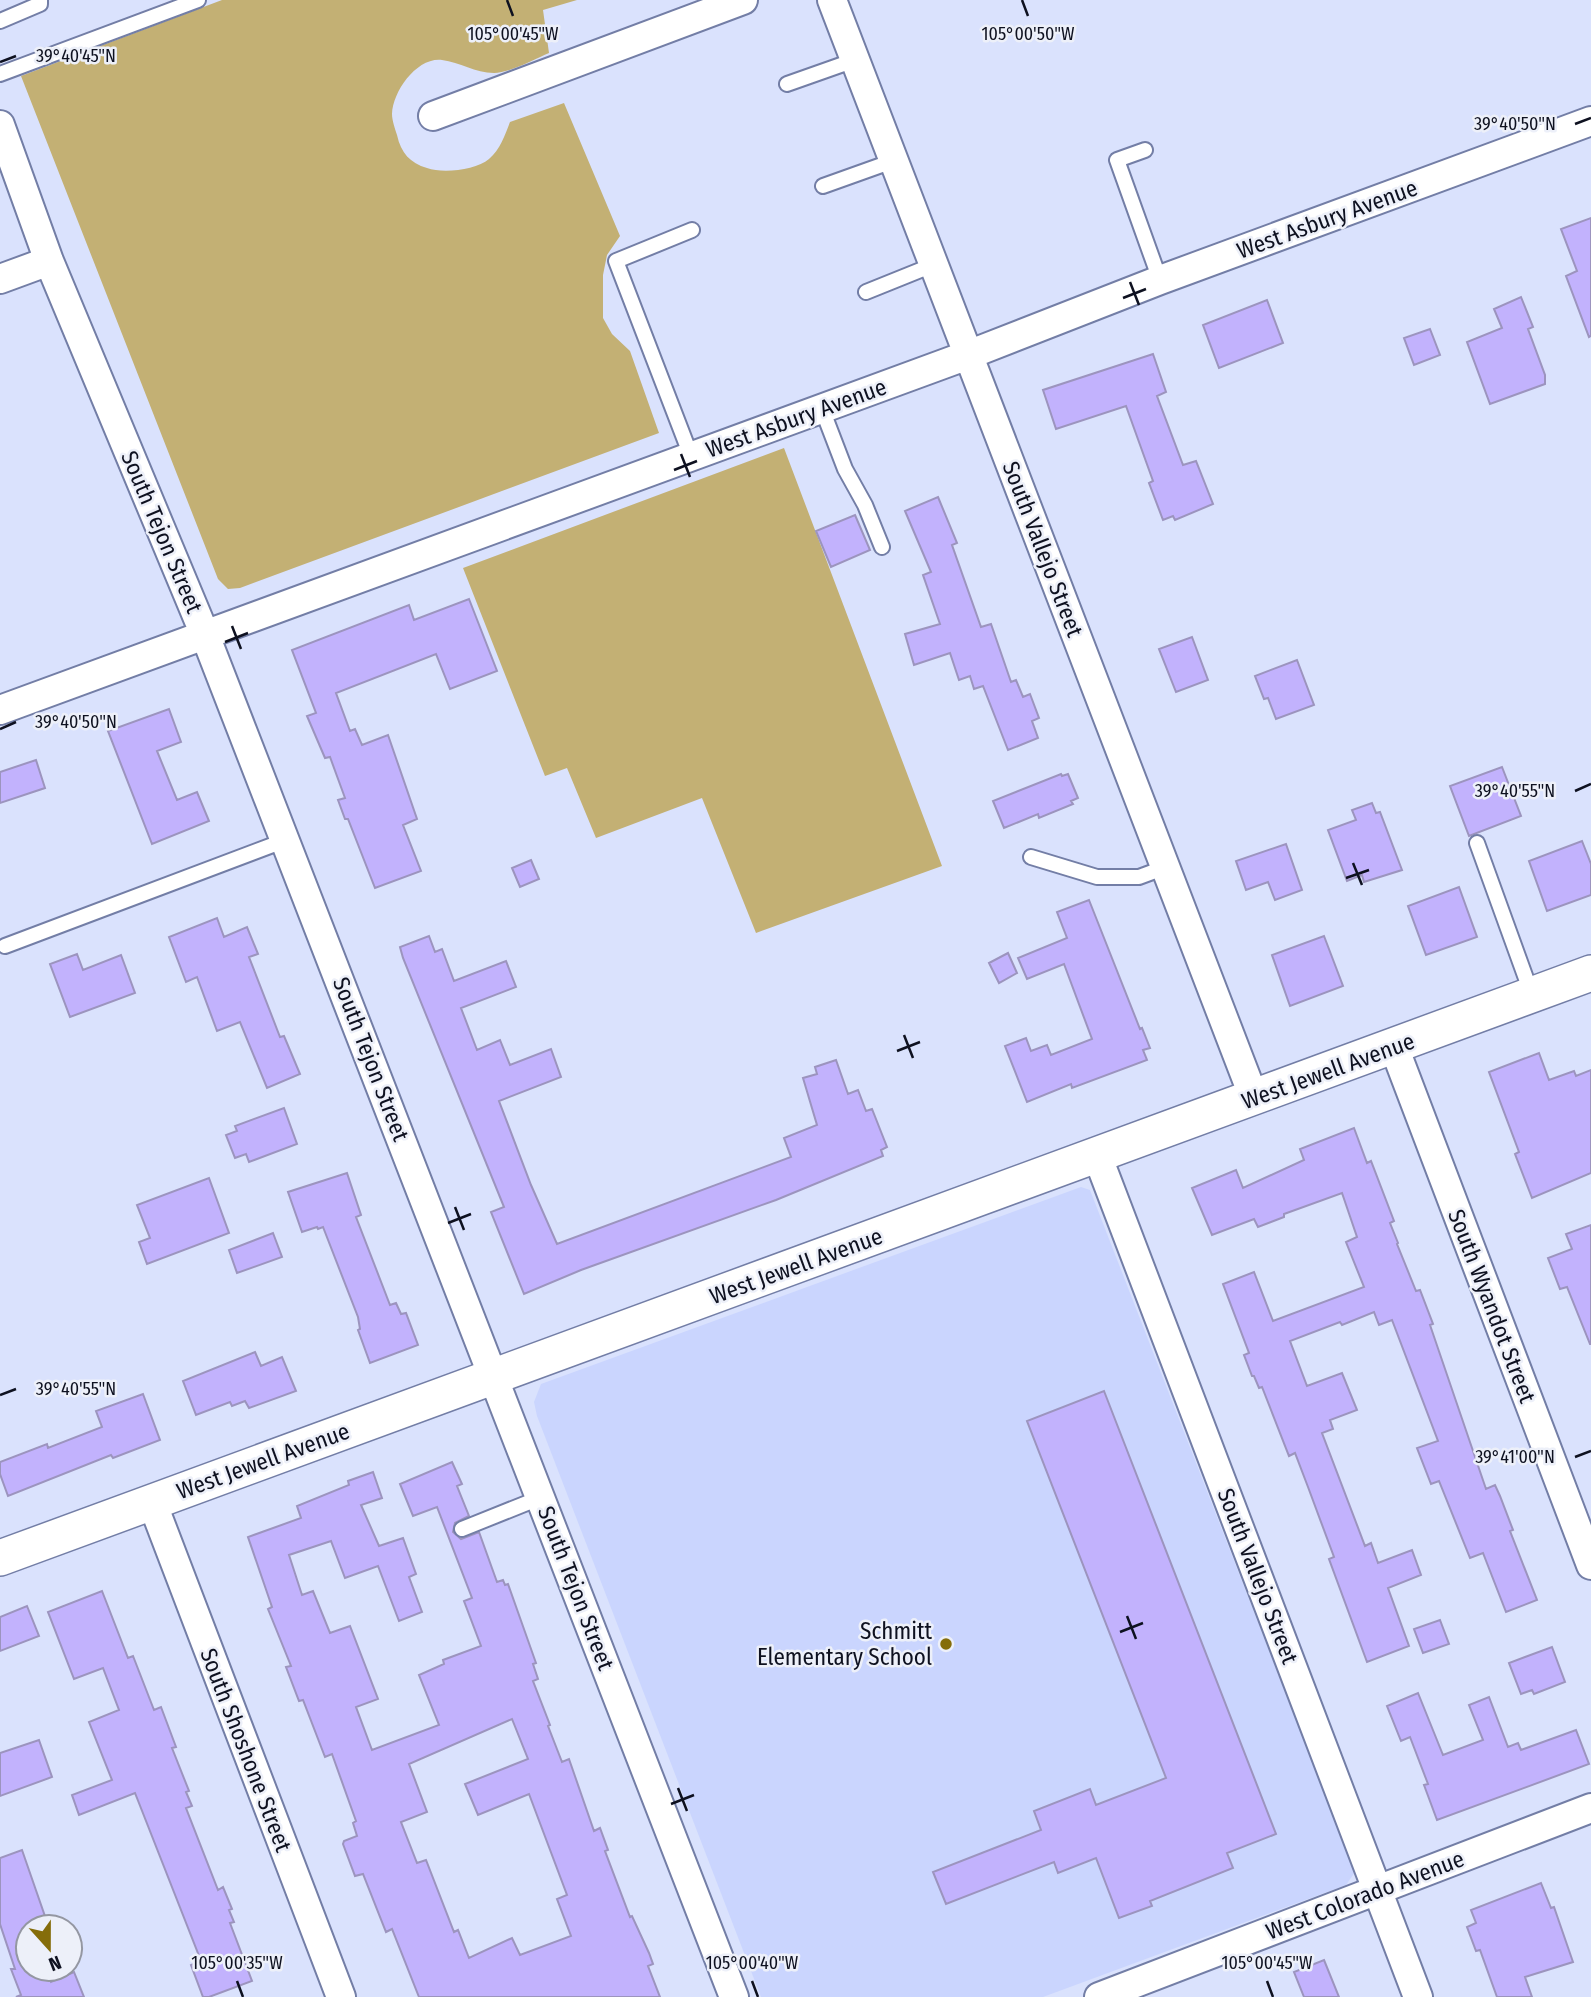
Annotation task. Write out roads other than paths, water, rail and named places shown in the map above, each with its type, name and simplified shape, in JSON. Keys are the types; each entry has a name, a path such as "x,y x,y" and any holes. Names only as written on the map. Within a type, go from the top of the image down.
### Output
{"street":[{"path":"433,116 743,0"},
{"name":"South Vallejo Street","path":"832,0 1254,1098"},
{"name":"West Asbury Avenue","path":"0,710 968,355 1160,280 1591,121"},
{"name":"South Tejon Street","path":"0,125 49,261 205,635 286,840 734,1997"},
{"path":"0,279 49,261"},
{"name":"West Jewell Avenue","path":"0,1558 1591,973"},
{"name":"South Wyandot Street","path":"1394,1047 1591,1565"},
{"name":"South Vallejo Street","path":"1097,1155 1418,1997"},
{"name":"South Shoshone Street","path":"152,1502 341,1997"},
{"name":"West Colorado Avenue","path":"1099,1997 1591,1808"}],"lane":[{"path":"0,20 40,4 40,0"},
{"path":"0,74 198,0"},
{"path":"787,84 855,60"},
{"path":"1145,150 1117,160 1160,280"},
{"path":"823,186 893,161"},
{"path":"691,456 616,261 692,230"},
{"path":"866,292 933,265"},
{"path":"821,409 845,469 865,505 882,547"},
{"path":"5,946 286,840"},
{"path":"1477,843 1532,995"},
{"path":"1031,857 1097,877 1139,877 1166,867"},
{"path":"462,1529 542,1497"}],"place":[{"name":"Schmitt Elementary School","path":"946,1644"}]}
